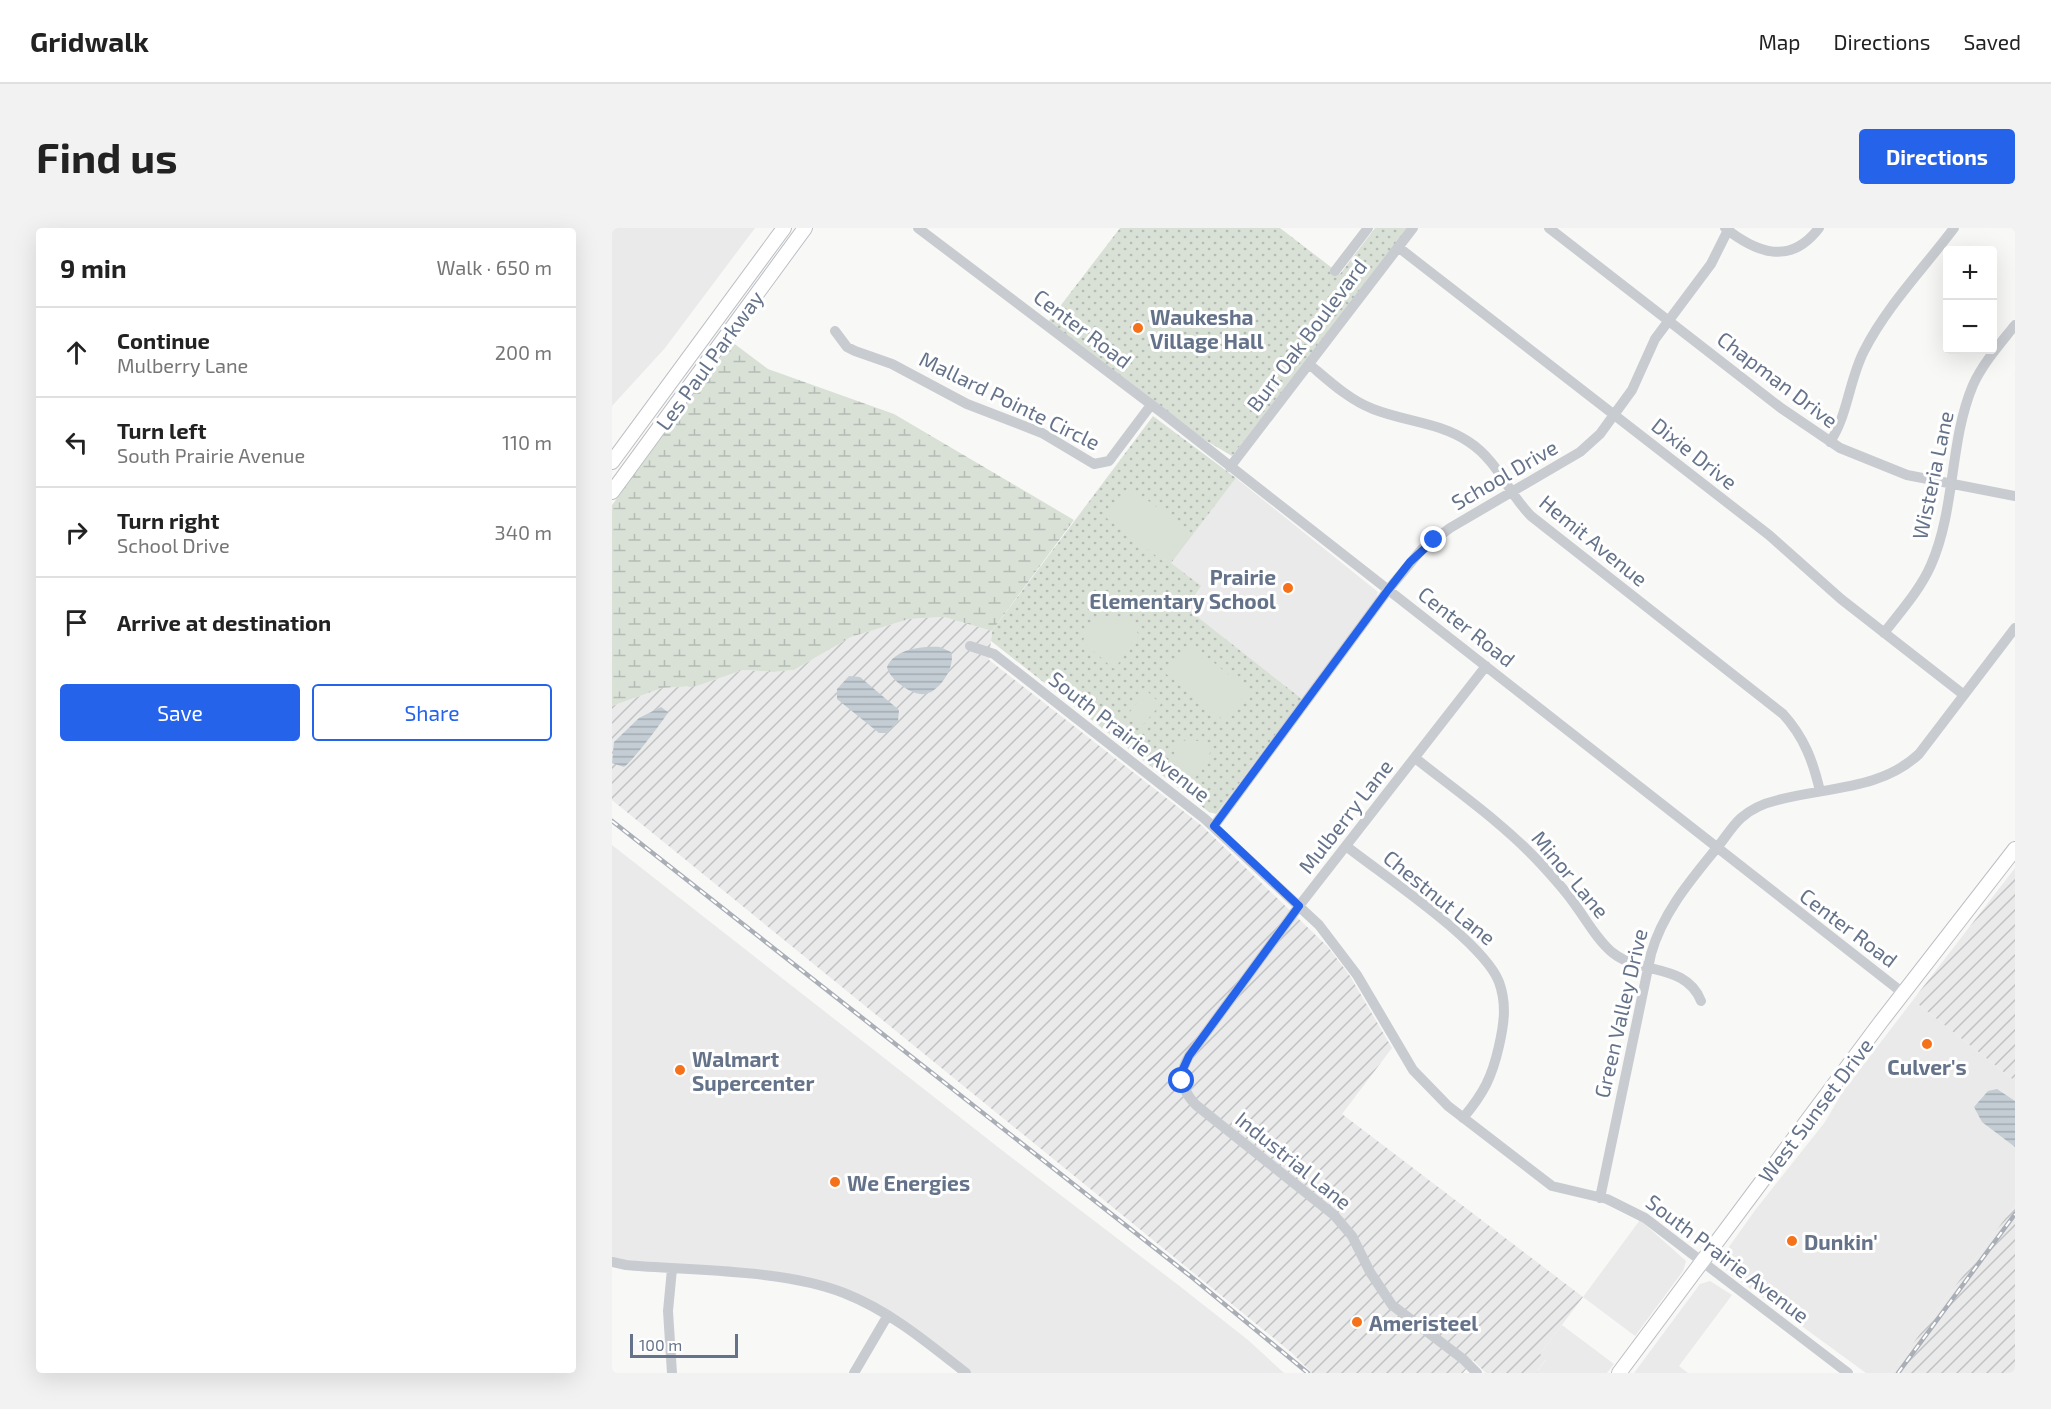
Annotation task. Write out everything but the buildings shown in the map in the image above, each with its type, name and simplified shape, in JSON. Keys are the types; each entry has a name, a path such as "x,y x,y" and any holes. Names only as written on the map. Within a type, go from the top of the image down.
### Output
{"main road":[{"name":"Les Paul Parkway","path":"612,462 784,228"},
{"path":"762,287 783,249 798,228"},
{"name":"Les Paul Parkway","path":"612,492 805,228"},
{"name":"West Sunset Drive","path":"1619,1373 1903,993 2015,849"}],"street":[{"name":"Center Road","path":"918,228 1230,466 1903,993"},
{"name":"Burr Oak Boulevard","path":"1335,271 1368,228"},
{"name":"Burr Oak Boulevard","path":"1230,466 1413,228"},
{"name":"Chapman Drive","path":"1549,228 1830,442 1889,469 2015,496"},
{"path":"1728,229 1751,247 1773,252 1799,246 1819,228"},
{"path":"1830,442 1839,426 1856,369 1869,342 1954,228"},
{"name":"School Drive","path":"1214,826 1410,562 1434,540 1580,452 1614,416 1632,390 1652,345 1711,264 1728,229"},
{"name":"Dixie Drive","path":"1398,248 1769,535 1884,633 1964,695"},
{"name":"Wisteria Lane","path":"1884,633 1916,591 1931,563 1943,530 1966,408 1973,386 1983,367 2015,325"},
{"name":"Mallard Pointe Circle","path":"835,331 847,346 855,351 892,364 967,404 1042,433 1094,464 1105,463 1112,458 1151,405"},
{"name":"Hemit Avenue","path":"1309,364 1366,406 1438,426 1468,441 1494,465 1531,516 1783,714 1799,733 1808,750 1820,791"},
{"name":"Green Valley Drive","path":"1600,1198 1648,967 1655,937 1664,918 1741,818 1755,809 1777,800 1880,779 1904,768 1919,754 2015,628"},
{"name":"South Prairie Avenue","path":"970,646 994,654 1214,826 1299,906 1345,957 1419,1078 1463,1119 1552,1186 1622,1204 1645,1218 1848,1373"},
{"name":"Mulberry Lane","path":"1182,1081 1183,1069 1189,1056 1299,906 1486,666"},
{"name":"Minor Lane","path":"1415,758 1520,842 1556,880 1613,953 1637,965 1687,980 1697,991 1701,1001"},
{"name":"Chestnut Lane","path":"1346,846 1480,952 1499,981 1505,1014 1495,1064 1488,1085 1463,1119"},
{"name":"Industrial Lane","path":"1182,1081 1187,1094 1196,1105 1334,1215 1352,1236 1370,1272 1392,1305 1463,1359 1477,1373"},
{"path":"612,1262 807,1282 844,1292 888,1315 966,1373"},
{"path":"672,1269 668,1311 672,1373"},
{"path":"854,1373 888,1315"}],"shaded area":[{"path":"612,228 755,228 665,348 612,406"},
{"name":"Prairie Elementary School","path":"1236,478 1378,592 1376,598 1302,699 1185,608 1170,563"},
{"path":"944,617 992,631 989,660 1201,825 1328,947 1350,976 1392,1048 1342,1114 1583,1297 1540,1354 1546,1359 1536,1373 1486,1373 1473,1360 1463,1373 1312,1373 1292,1353 612,800 612,706 662,688 697,686 743,670 774,672 794,670 851,637 909,619"},
{"path":"940,647 951,652 951,664 946,678 931,692 920,694 908,690 889,672 887,667 902,652 917,648"},
{"path":"849,676 860,677 899,710 898,721 886,733 879,733 837,699 837,689"},
{"path":"661,707 668,712 633,758 624,767 612,763 614,742 639,718"},
{"path":"612,845 1182,1288 1248,1340 1284,1373 967,1373 904,1325 824,1285 612,1261"},
{"path":"2015,868 2015,1081 1913,1000"},
{"path":"1913,1000 2015,1081 2015,1205 1891,1373 1866,1373 1729,1273 1721,1263 1721,1258 1756,1209 1825,1122 1842,1093"},
{"path":"1997,1089 2015,1101 2015,1147 1982,1122 1974,1107 1988,1091"},
{"path":"2015,1205 2015,1373 1891,1373"},
{"path":"1640,1220 1686,1261 1683,1271 1635,1336 1583,1297"},
{"path":"1710,1281 1732,1295 1679,1366 1688,1373 1634,1373 1700,1284"},
{"path":"1562,1325 1614,1364 1607,1373 1536,1373 1546,1360 1540,1354"}],"green space":[{"path":"1120,228 1280,228 1340,274 1375,228 1408,228 1232,456 1193,433 1048,322"},
{"path":"732,342 768,369 894,414 1074,520 992,631 944,617 909,619 851,637 794,670 774,672 743,670 697,686 662,688 612,706 612,505"},
{"path":"1153,416 1236,478 1171,563 1201,586 1186,608 1302,699 1216,814 1209,812 991,641 992,631"},
{"path":"1129,486 1192,534 1168,565 1105,517"},
{"path":"1112,615 1128,620 1140,636 1114,669 1083,642 1093,623"},
{"path":"1190,643 1251,693 1226,722 1165,673"},
{"path":"1147,691 1161,704 1142,726 1128,714"},
{"path":"1188,739 1203,742 1211,751 1196,777 1191,776 1189,771 1173,756 1178,744"}],"railway":[{"path":"612,821 1194,1279 1308,1373"},
{"path":"1898,1373 2015,1214"}],"place":[{"name":"Waukesha Village Hall","path":"1138,328"},
{"name":"Prairie Elementary School","path":"1288,588"},
{"name":"Culver's","path":"1927,1044"},
{"name":"Walmart Supercenter","path":"680,1070"},
{"name":"We Energies","path":"835,1182"},
{"name":"Dunkin'","path":"1792,1241"},
{"name":"Ameristeel","path":"1357,1322"}],"route":[{"path":"1182,1081 1183,1069 1189,1056 1299,906 1214,826 1388,590 1410,562 1434,540"}]}
